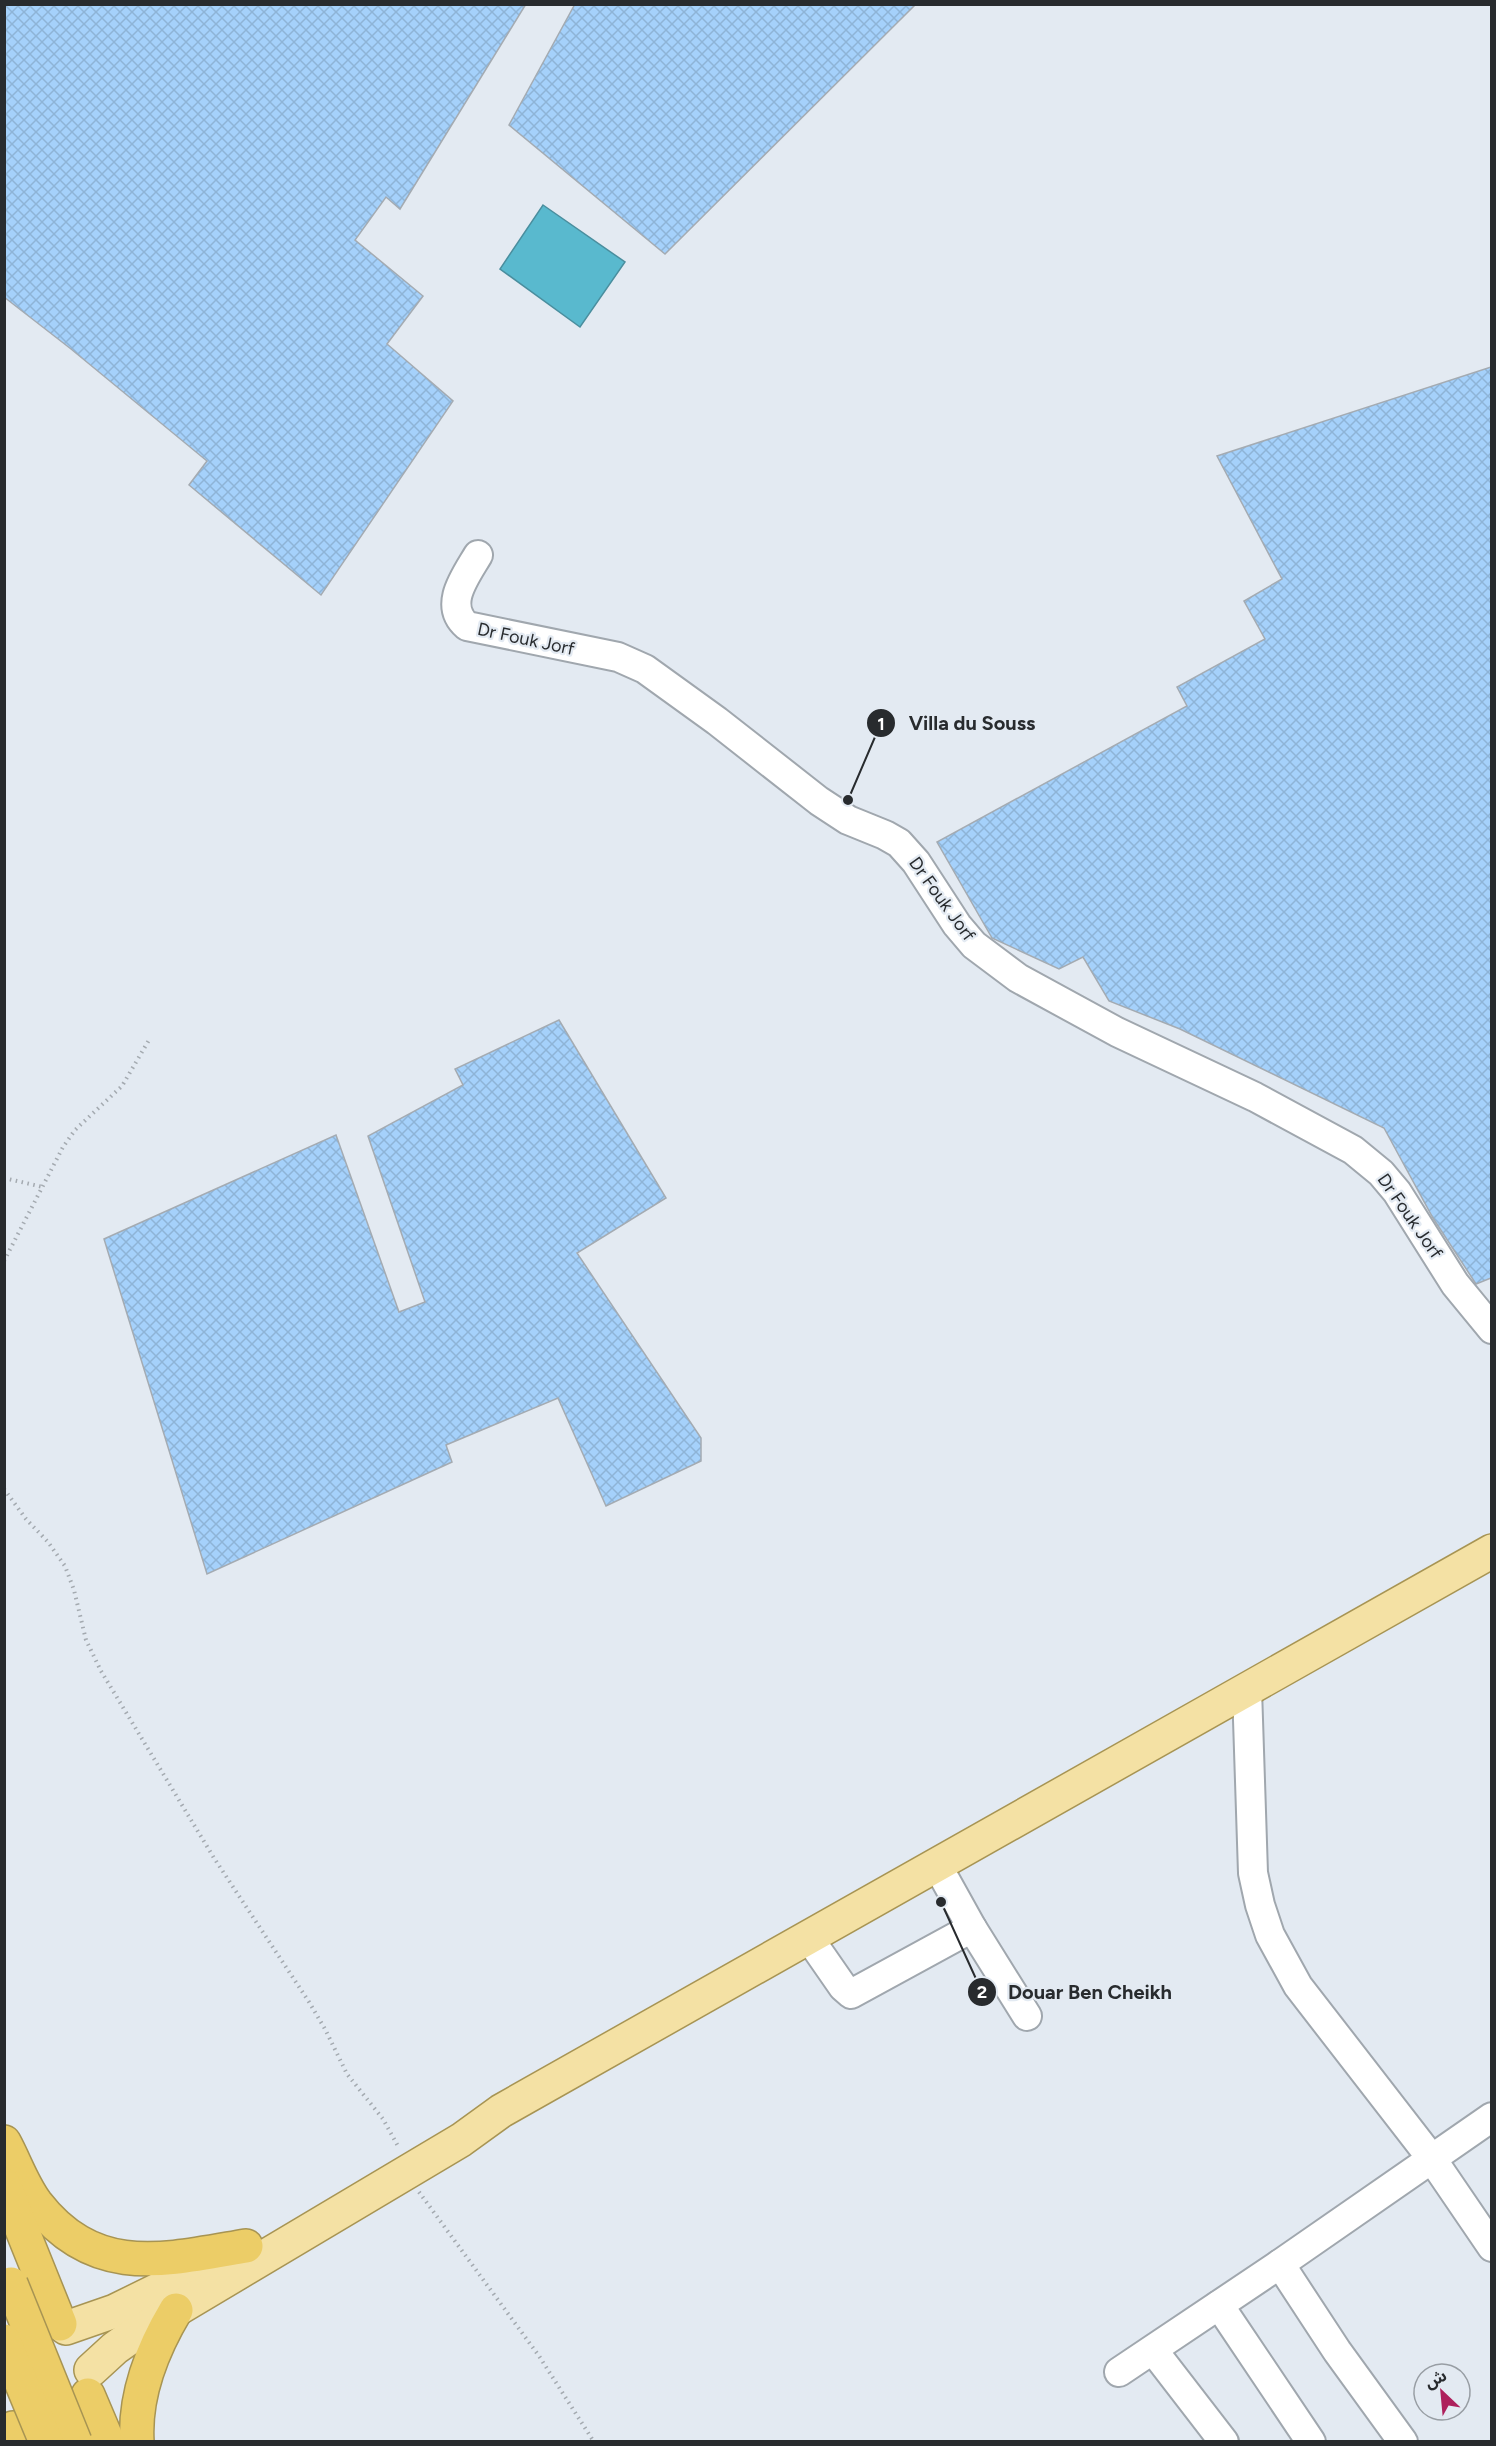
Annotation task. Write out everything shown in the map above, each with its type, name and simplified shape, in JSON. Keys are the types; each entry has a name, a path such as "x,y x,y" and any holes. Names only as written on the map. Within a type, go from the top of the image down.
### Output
{"highway":[{"path":"4,2142 24,2184 36,2202 63,2230 95,2250 126,2259 157,2261 246,2246"},
{"path":"4,2185 63,2326"},
{"path":"8,2275 75,2442"},
{"path":"136,2442 140,2398 145,2376 156,2346 176,2310"},
{"path":"4,2341 46,2442"},
{"path":"89,2383 108,2442"}],"main road":[{"path":"63,2326 115,2311 404,2165 461,2140 501,2111 1491,1551"},
{"path":"12,2431 42,2432 70,2420 80,2409 89,2383 124,2342 404,2165"},
{"path":"4,2326 25,2318 37,2318 63,2326 84,2346 89,2383"}],"street":[{"name":"Dr Fouk Jorf","path":"477,555 464,580 456,604 460,619 467,626 618,657 645,669 710,715 819,801 848,820 899,843 916,862 957,925 974,945 1018,978 1117,1032 1185,1062 1353,1150 1382,1173 1397,1192 1455,1284 1491,1329"},
{"path":"1246,1689 1253,1874 1270,1935 1298,1986 1432,2159 1491,2247"},
{"path":"937,1865 972,1928 1027,2016"},
{"path":"809,1938 843,1987 851,1994 972,1928"},
{"path":"1119,2372 1280,2264 1491,2117"},
{"path":"1280,2264 1403,2442"},
{"path":"1219,2305 1311,2442"},
{"path":"1153,2350 1217,2439"}],"path":[{"path":"4,1262 63,1147 75,1130 122,1086 149,1040"},
{"path":"4,1178 43,1187"},
{"path":"4,1489 65,1566 74,1590 86,1640 101,1671 214,1858 309,2002 325,2029 346,2074 383,2119 404,2165 539,2356 594,2442"}],"water":[{"path":"543,205 625,262 580,327 500,269"}],"building":[{"path":"4,4 526,4 400,209 386,197 355,240 423,296 387,344 453,401 321,595 189,485 207,461 4,297"},
{"path":"575,4 916,4 665,254 509,125"},
{"path":"1491,367 1491,1278 1476,1284 1433,1218 1384,1128 1180,1029 1109,1001 1083,957 1059,969 992,938 937,842 1187,706 1177,687 1265,639 1244,601 1282,579 1217,456"},
{"path":"559,1020 666,1198 577,1253 701,1438 701,1461 606,1506 558,1398 446,1445 452,1462 207,1574 104,1239 336,1135 399,1312 425,1302 368,1136 463,1085 455,1069"}],"place":[{"name":"Villa du Souss","path":"848,800"},
{"name":"Douar Ben Cheikh","path":"941,1902"}]}
